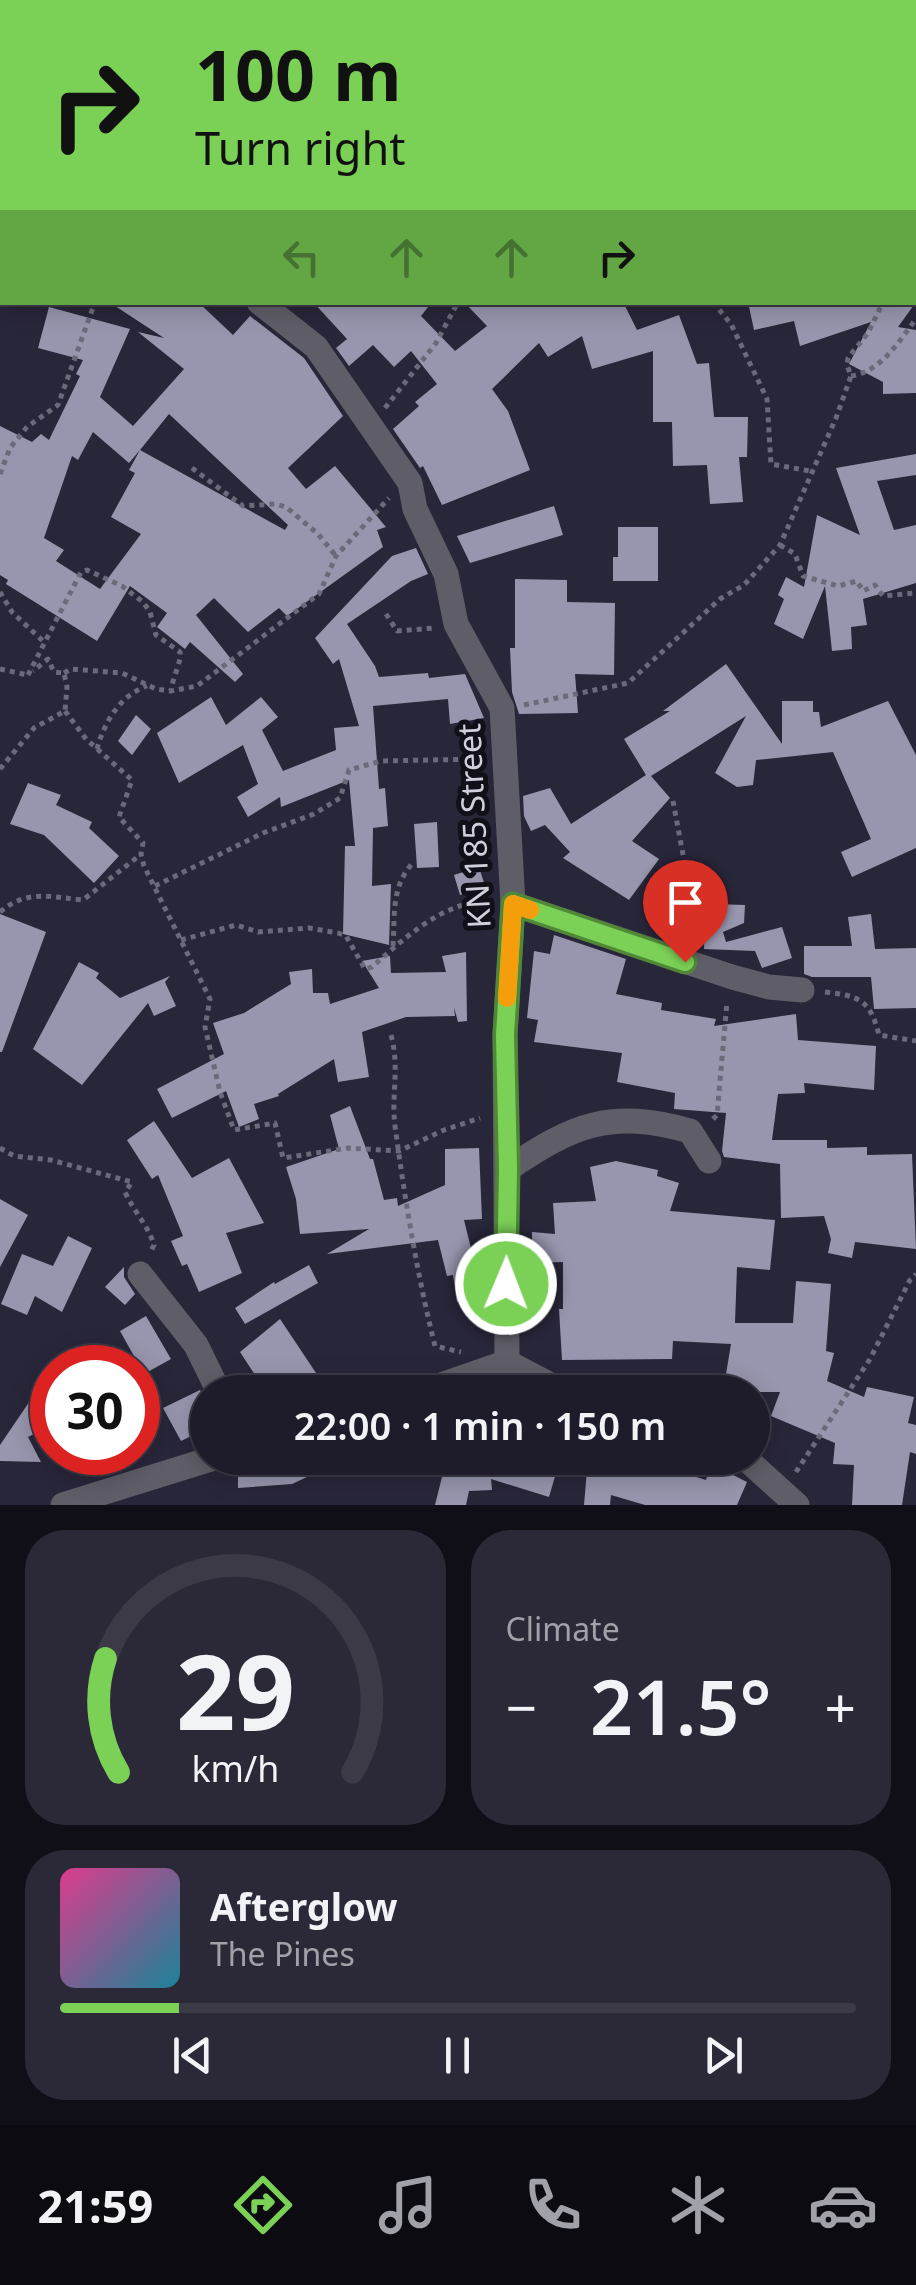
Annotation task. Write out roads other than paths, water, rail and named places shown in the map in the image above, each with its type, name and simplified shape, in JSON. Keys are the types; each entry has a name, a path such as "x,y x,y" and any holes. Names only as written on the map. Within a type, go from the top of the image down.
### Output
{"street":[{"name":"KN 185 Street","path":"263,305 316,348 410,483 414,508 446,574 456,624 502,708 513,904 505,1035 508,1362"},
{"path":"513,904 732,978 802,990"},
{"path":"508,1169 545,1144 585,1126 619,1119 658,1122 690,1131 708,1161"},
{"path":"140,1274 196,1345 210,1375"},
{"path":"470,1375 508,1362 532,1375"},
{"path":"64,1505 190,1466"},
{"path":"763,1475 789,1499"}]}
